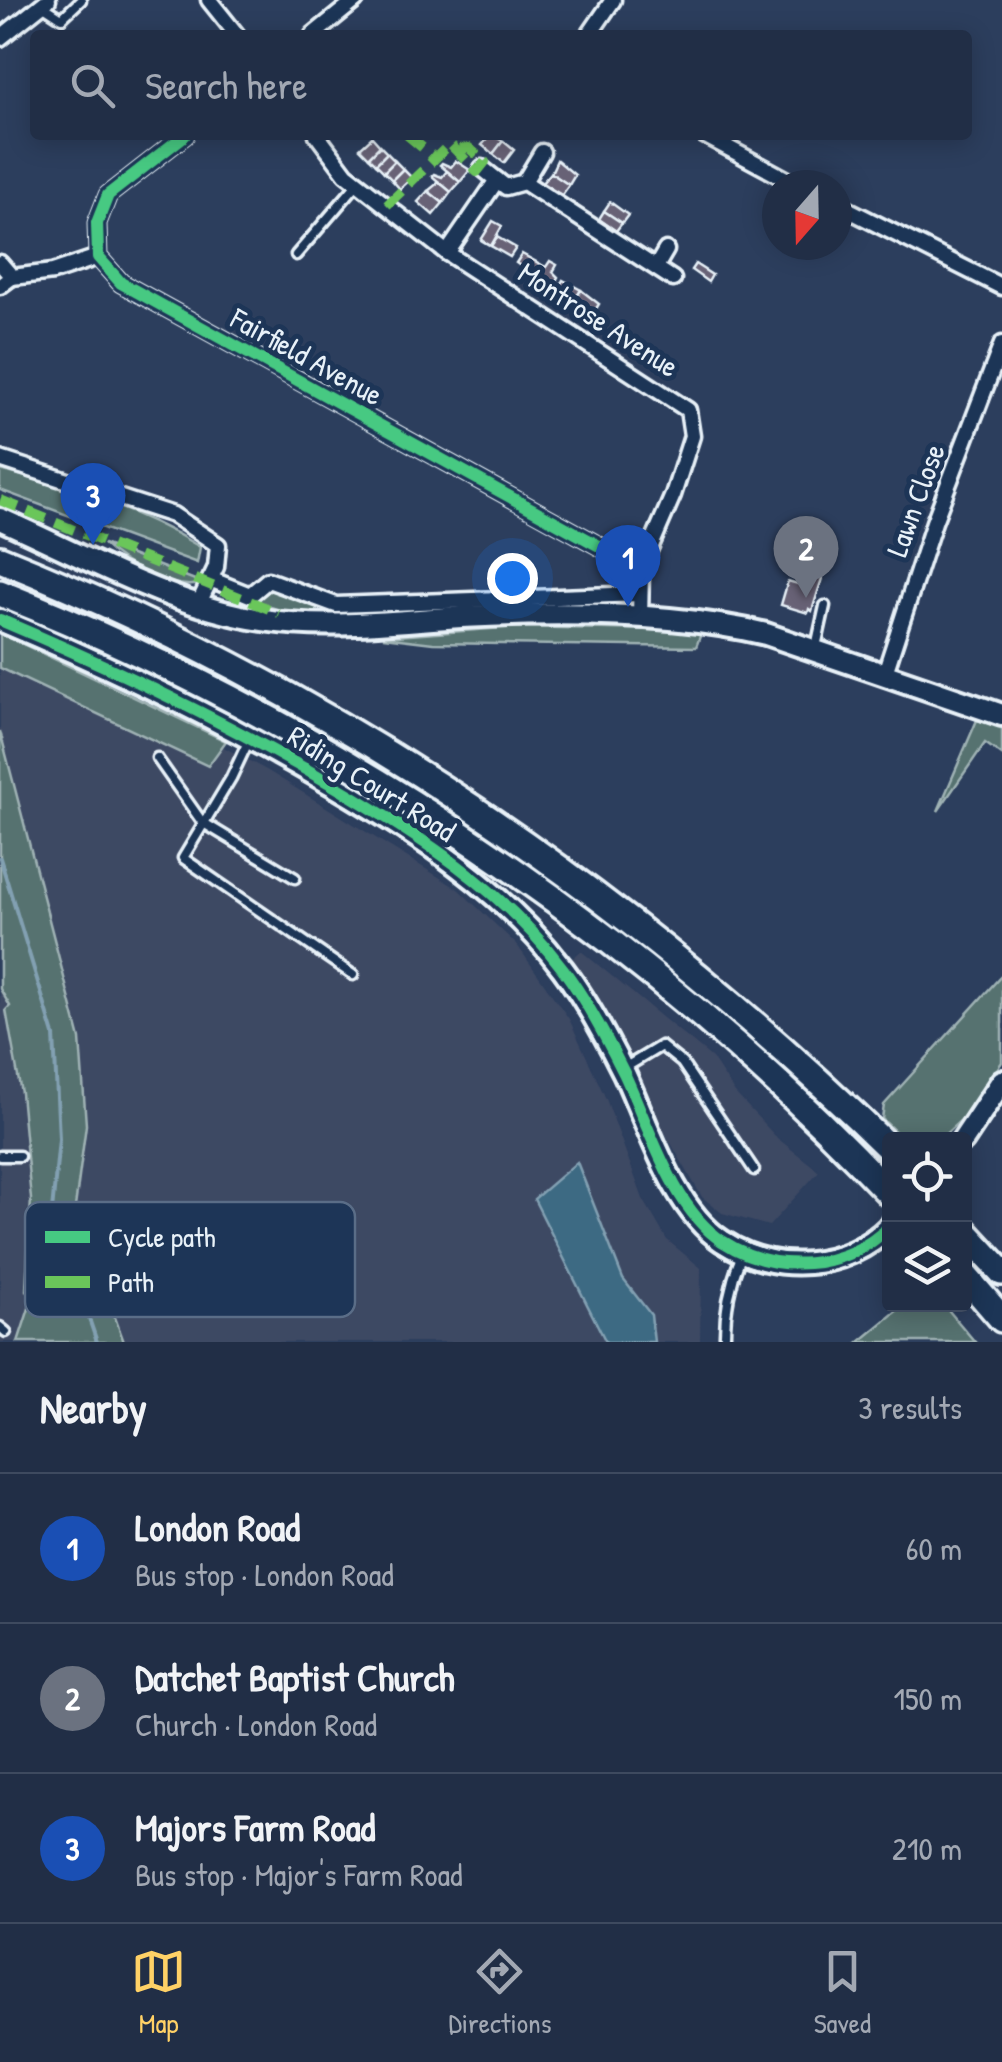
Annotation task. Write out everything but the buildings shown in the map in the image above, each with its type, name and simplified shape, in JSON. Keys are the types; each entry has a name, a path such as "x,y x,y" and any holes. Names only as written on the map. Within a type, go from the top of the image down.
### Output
{"highway":[{"path":"0,559 128,613 247,674 366,740 506,829 690,966 798,1061 882,1142"},
{"path":"0,592 122,645 258,714 370,778 488,855 606,940 730,1041 882,1186"},
{"path":"972,1240 1002,1272"},
{"path":"972,1284 1002,1318"}],"street":[{"path":"210,0 233,30"},
{"path":"318,30 356,0"},
{"path":"592,30 613,0"},
{"path":"0,38 45,3"},
{"path":"0,262 6,281 53,272 98,257 98,223 108,196 179,140"},
{"name":"Montrose Avenue","path":"324,140 346,174 447,253 688,410 692,436 641,569 640,618"},
{"path":"713,140 769,170"},
{"path":"524,182 542,152"},
{"path":"482,168 502,183 524,182 673,279"},
{"path":"447,253 502,183"},
{"path":"852,212 1002,287"},
{"path":"656,268 666,250"},
{"name":"Fairfield Avenue","path":"98,257 121,283 641,569"},
{"name":"Lawn Close","path":"884,676 934,522 1002,344"},
{"path":"0,459 173,516 218,545 216,566 198,603"},
{"path":"0,518 165,592 260,620 322,626 468,617 640,618 727,625 1002,715"},
{"path":"210,579 250,594 268,580 336,605 640,594"},
{"name":"Riding Court Road","path":"0,620 110,668 250,738 418,838 506,906 562,968 588,1004 685,1205 720,1240 766,1261 820,1263 863,1247 882,1233"},
{"path":"968,1132 1002,1081"}],"lane":[{"path":"45,3 62,18 81,0"},
{"path":"296,255 358,183"},
{"path":"815,651 825,606"},
{"path":"250,738 183,858 353,976"},
{"path":"157,758 202,822 296,878"},
{"path":"622,1069 661,1046 682,1063 754,1170"},
{"path":"0,1156 19,1156"},
{"path":"725,1342 729,1291 743,1253"}],"shaded area":[{"path":"0,646 214,742 268,771 458,889 517,945 569,1019 606,1099 643,1199 667,1240 701,1268 700,1342 102,1342 97,1317 355,1317 355,1202 72,1202 0,858"},
{"path":"0,935 54,1202 25,1202 25,1317 77,1317 82,1342 0,1342"},
{"path":"581,951 712,1058 735,1093 777,1138 819,1171 769,1226 722,1213 702,1197 567,963"},
{"path":"577,1162 623,1279 651,1315 654,1342 606,1342 534,1199"}],"green space":[{"path":"0,470 78,492 152,521 200,547 197,563 0,490"},
{"path":"103,544 200,582 188,585 161,579 121,559"},
{"path":"264,587 319,608 312,614 284,612 250,599"},
{"path":"517,627 702,631 696,647 433,643 383,637"},
{"path":"0,633 226,741 208,766 0,668"},
{"path":"977,720 1002,727 1002,755 985,743 938,811"},
{"path":"0,731 80,1039 86,1125 76,1202 31,1202 21,1093 6,1010 10,1006 0,989"},
{"path":"1002,975 1002,1062 962,1119 948,1132 896,1132 882,1119 884,1105"},
{"path":"895,1312 950,1312 975,1342 859,1342"},
{"path":"26,1317 115,1317 124,1342 18,1342"}],"waterway":[{"path":"0,858 54,1035 59,1139 53,1202"},
{"path":"88,1317 97,1342"}],"marked path":[{"path":"413,140 435,158"},
{"path":"387,205 450,144 477,172 485,162 469,148 459,149"},
{"path":"0,500 279,613"}],"cycle path":[{"path":"179,140 108,195 97,223 98,257 121,283 641,569"},
{"path":"0,620 252,739 396,824 486,889 539,940 572,981 624,1073 676,1187 704,1226 722,1241 764,1259 809,1263 852,1252 882,1233"}],"place":[{"name":"Majors Farm Road","path":"93,545"},
{"name":"Datchet Baptist Church","path":"806,598"},
{"name":"London Road","path":"628,607"}]}
